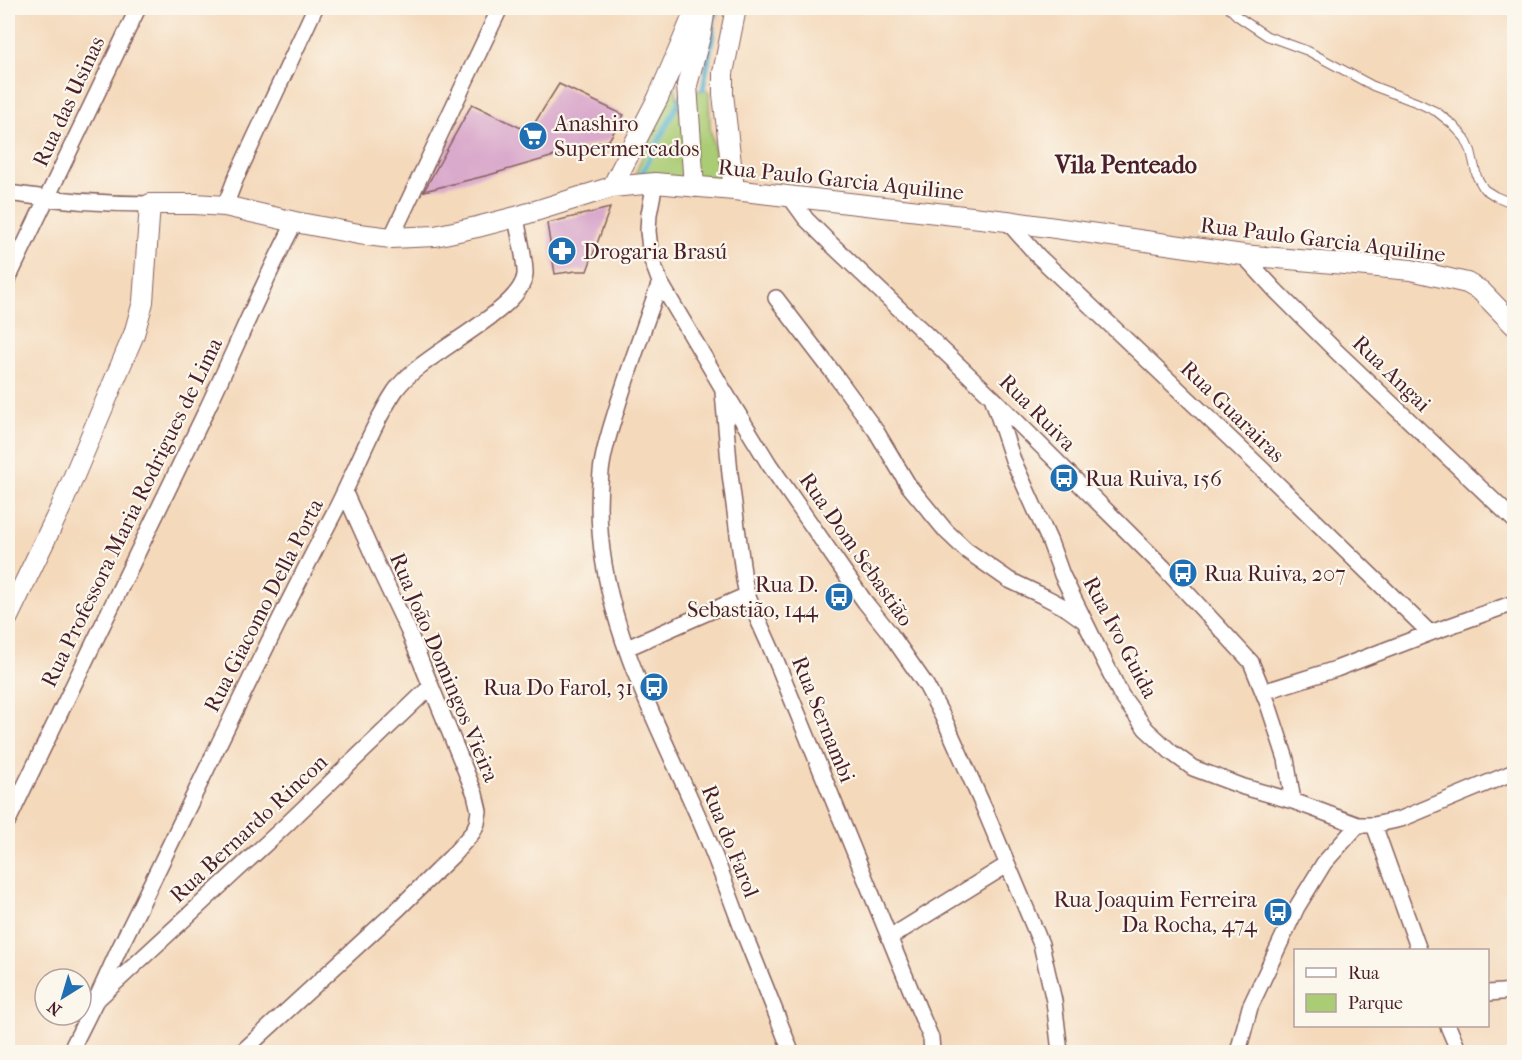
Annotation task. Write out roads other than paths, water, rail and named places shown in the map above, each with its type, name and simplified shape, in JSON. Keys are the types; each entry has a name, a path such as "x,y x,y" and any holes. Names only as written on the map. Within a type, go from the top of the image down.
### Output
{"street":[{"name":"Rua das Usinas","path":"8,279 138,8"},
{"path":"225,207 240,169 315,8"},
{"path":"390,238 500,8"},
{"path":"612,187 658,98 696,8"},
{"path":"694,187 687,86 705,8"},
{"path":"734,190 723,94 723,73 736,8"},
{"name":"Rua Paulo Garcia Aquiline","path":"8,193 47,199 114,204 195,204 225,207 295,222 390,238 435,236 516,217 612,187 655,183 1007,221 1243,255 1411,270 1467,283 1480,291 1515,325"},
{"name":"Rua Dom Sebastião","path":"655,183 648,231 651,258 660,282 723,389 792,498 926,685 946,723 1041,944 1054,1001 1060,1053"},
{"name":"Rua Ruiva","path":"790,196 806,219 1164,568 1251,662 1286,759 1293,801"},
{"path":"8,617 60,509 134,334 143,302 150,204"},
{"name":"Rua Giacomo Della Porta","path":"70,1053 298,582 345,493 396,388 416,369 500,310 520,289 525,272 516,217"},
{"name":"Rua Guarairas","path":"1007,221 1038,256 1430,633"},
{"name":"Rua Professora Maria Rodrigues de Lima","path":"8,821 207,408 273,263 295,222"},
{"name":"Rua Angai","path":"1243,255 1336,351 1515,520"},
{"name":"Rua do Farol","path":"660,282 628,374 606,447 601,472 600,536 609,590 634,672 707,837 791,1053"},
{"path":"776,298 876,431 909,486 946,531 966,550 1009,580 1046,597 1085,621"},
{"name":"Rua Sernambi","path":"723,389 730,474 747,595 931,1038 932,1053"},
{"name":"Rua Ivo Guida","path":"992,398 1013,460 1050,542 1062,575 1121,695 1146,729 1193,768 1358,825 1374,825 1401,819 1515,772"},
{"name":"Rua João Domingos Vieira","path":"242,1053 399,908 452,856 473,832 477,823 479,811 475,794 408,630 345,493"},
{"path":"627,648 747,595"},
{"path":"1263,692 1336,669 1515,603"},
{"name":"Rua Bernardo Rincon","path":"95,1002 285,826 431,686"},
{"path":"1238,1053 1250,1006 1297,907 1324,863 1358,825"},
{"path":"1374,825 1418,949"},
{"path":"889,938 1007,865"},
{"path":"1489,993 1515,991"},
{"path":"1448,1027 1460,1053"}],"lane":[{"path":"1229,8 1267,36 1308,51 1373,86 1437,112 1465,138 1471,151 1476,177 1484,189 1515,204"}],"waterway":[{"path":"703,89 713,34 712,22 719,8"},
{"path":"642,173 681,97"}],"place":[{"name":"Anashiro Supermercados","path":"533,136"},
{"name":"Drogaria Brasú","path":"562,251"},
{"name":"Rua Ruiva, 156","path":"1064,478"},
{"name":"Rua Ruiva, 207","path":"1183,573"},
{"name":"Rua D. Sebastião, 144","path":"839,597"},
{"name":"Rua Do Farol, 31","path":"654,687"},
{"name":"Rua Joaquim Ferreira Da Rocha, 474","path":"1278,912"}],"district":[{"name":"Vila Penteado","path":"1126,165"}]}
